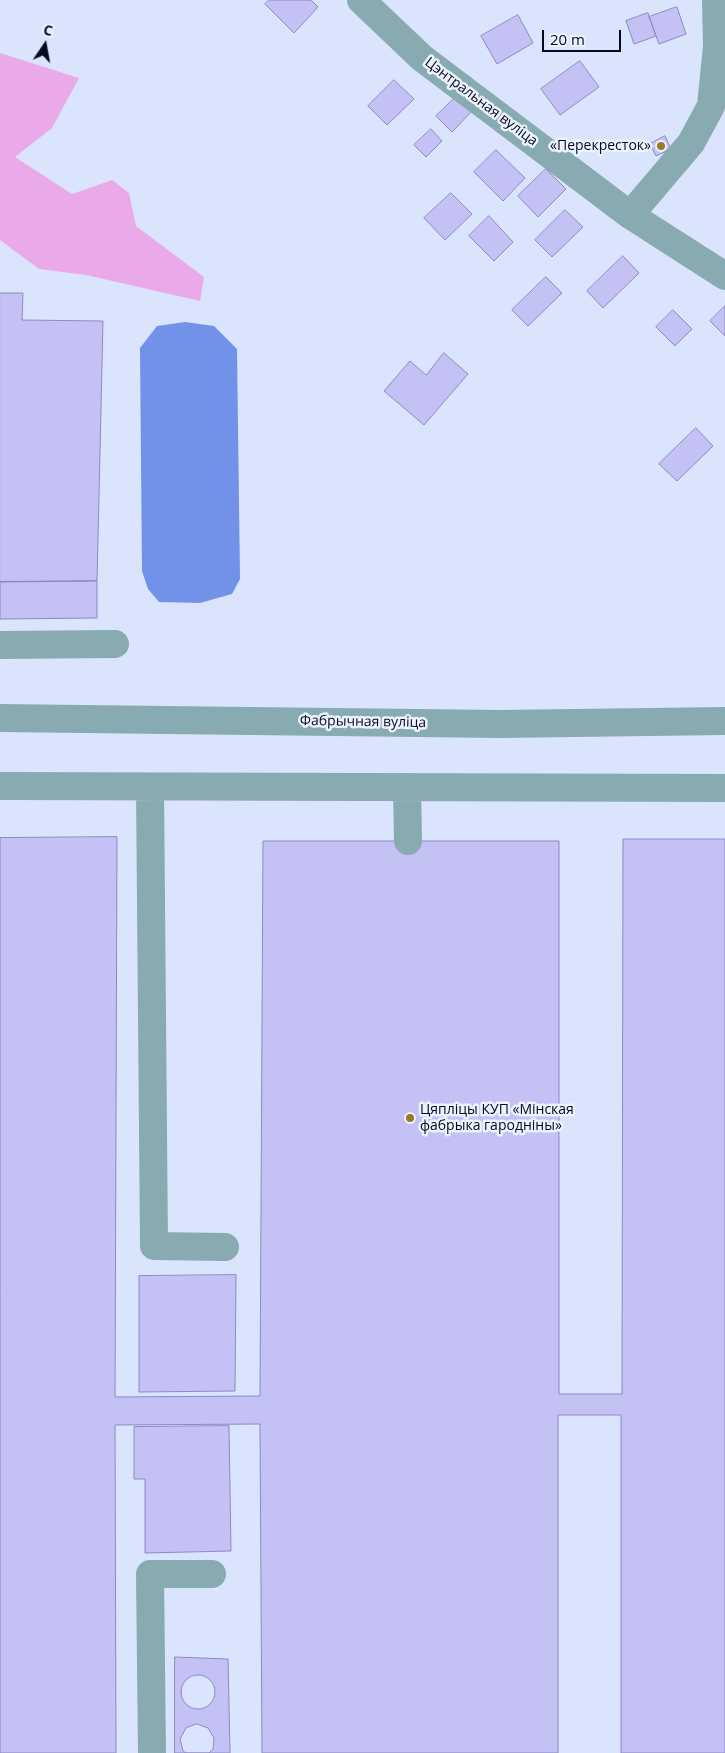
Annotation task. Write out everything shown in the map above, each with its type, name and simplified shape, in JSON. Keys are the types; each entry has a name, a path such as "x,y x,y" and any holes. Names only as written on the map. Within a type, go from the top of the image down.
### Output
{"street":[{"name":"Цэнтральная вуліца","path":"361,0 422,58 630,214 725,276"},
{"path":"630,214 692,143 711,106 716,46 716,0"},
{"path":"0,644 115,644"},
{"name":"Фабрычная вуліца","path":"0,718 500,724 725,721"},
{"path":"0,786 725,788"},
{"path":"150,787 154,1246 225,1247"},
{"path":"407,788 408,841"},
{"path":"152,1753 150,1574 212,1574"}],"shaded area":[{"path":"0,53 79,78 52,128 15,157 72,194 112,180 129,193 136,226 204,277 200,301 86,275 39,269 0,240"}],"water":[{"path":"185,322 214,326 237,349 240,579 232,594 200,603 159,602 148,589 142,571 140,348 157,326"}],"building":[{"path":"269,0 311,0 318,7 294,33 265,4"},
{"path":"677,7 686,34 659,44 649,17"},
{"path":"648,13 656,36 634,44 626,21"},
{"path":"518,15 533,43 497,64 481,36"},
{"path":"580,61 599,87 560,115 541,89"},
{"path":"394,80 414,99 387,125 368,106"},
{"path":"456,97 471,112 452,132 436,116"},
{"path":"431,129 442,141 426,157 414,145"},
{"name":"«Перекресток»","path":"665,136 671,149 656,156 650,144"},
{"path":"496,150 525,178 503,201 474,172"},
{"path":"546,169 566,189 538,217 518,196"},
{"path":"451,193 472,214 445,240 424,218"},
{"path":"565,210 583,227 552,257 535,240"},
{"path":"489,216 513,242 494,261 469,236"},
{"path":"623,256 639,273 603,308 587,291"},
{"path":"546,277 562,293 528,326 512,310"},
{"path":"0,293 23,293 22,320 103,321 97,581 0,582"},
{"path":"725,306 725,336 710,321"},
{"path":"673,310 692,329 675,346 656,327"},
{"path":"444,353 468,374 424,425 384,391 410,361 426,375"},
{"path":"696,428 713,446 677,481 659,464"},
{"path":"97,581 97,618 0,619 0,582"},
{"name":"Цяпліцы КУП «Мінская фабрыка гародніны»","path":"117,837 115,1397 260,1396 263,841 559,841 559,1394 622,1394 623,839 725,839 725,1753 621,1753 621,1415 558,1415 558,1753 262,1753 260,1424 115,1425 116,1753 0,1753 0,838"},
{"path":"236,1275 235,1391 139,1392 139,1276"},
{"path":"229,1426 231,1551 145,1553 145,1479 134,1479 134,1427"},
{"path":"175,1657 228,1659 230,1753 175,1753"},
{"path":"198,1675 210,1680 215,1692 210,1704 198,1709 186,1704 181,1692 186,1680"},
{"path":"197,1724 208,1728 214,1738 213,1749 209,1753 186,1753 183,1751 180,1739 186,1728"}],"place":[{"name":"«Перекресток»","path":"661,146"},
{"name":"Цяпліцы КУП «Мінская фабрыка гародніны»","path":"410,1118"}]}
